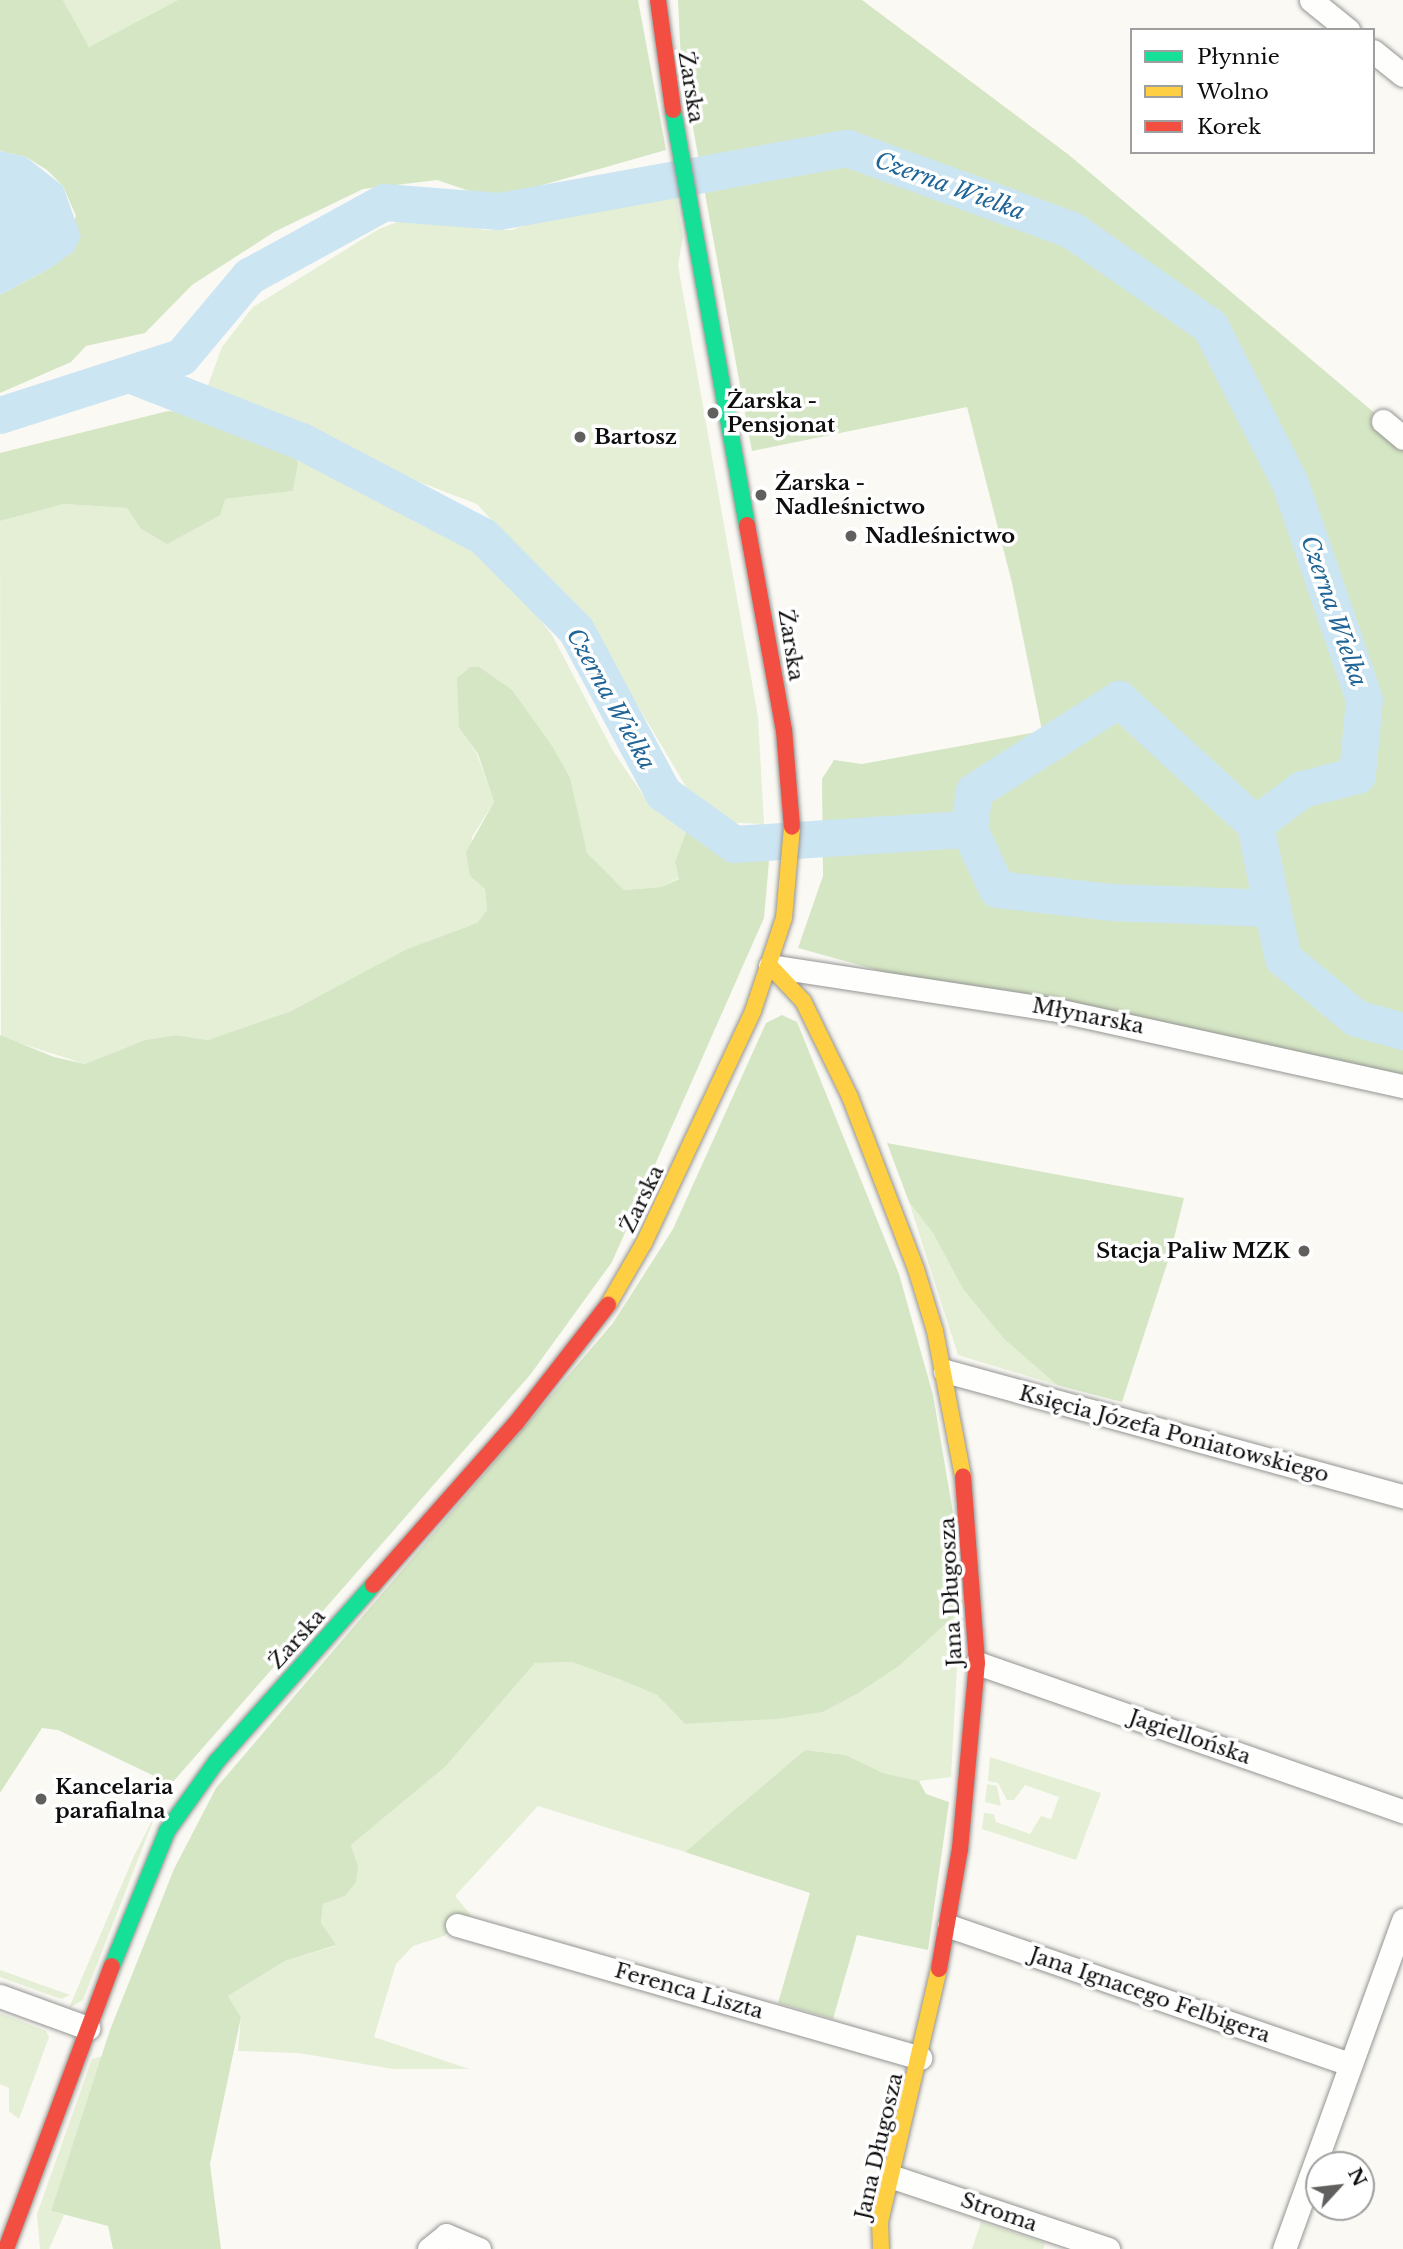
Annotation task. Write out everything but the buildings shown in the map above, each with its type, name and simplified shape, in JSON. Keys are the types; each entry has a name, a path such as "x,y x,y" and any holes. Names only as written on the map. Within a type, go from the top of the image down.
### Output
{"street":[{"name":"Żarska","path":"6,2249 149,1867 193,1791 516,1423 608,1305 644,1243 712,1103 770,966 792,868 789,789 757,566 674,116 658,0"},
{"path":"1311,0 1346,28"},
{"path":"1375,53 1403,75"},
{"path":"1383,421 1403,438"},
{"name":"Młynarska","path":"770,966 1064,1011 1403,1086"},
{"name":"Jana Długosza","path":"770,966 803,1001 850,1097 893,1203 945,1371 969,1519 977,1663 949,1926 880,2222 881,2249"},
{"name":"Księcia Józefa Poniatowskiego","path":"945,1371 1403,1496"},
{"name":"Jagiellońska","path":"977,1663 1403,1811"},
{"path":"1284,2249 1403,1920"},
{"name":"Ferenca Liszta","path":"457,1925 920,2058"},
{"name":"Jana Ignacego Felbigera","path":"949,1926 1350,2064"},
{"path":"0,1996 88,2028"},
{"name":"Stroma","path":"890,2176 1108,2249"},
{"path":"438,2242 479,2249"}],"green space":[{"path":"0,0 63,0 89,47 178,0 638,0 666,150 493,199 437,180 363,189 274,232 192,285 145,333 86,346 71,362 0,393 0,295 52,267 76,216 63,186 47,170 26,157 0,151"},
{"path":"63,0 178,0 89,47"},
{"path":"678,0 862,0 1069,155 1403,437 1403,1088 931,985 798,948 823,876 822,779 834,760 862,764 1042,731 1012,583 967,407 752,451 681,62"},
{"path":"675,190 683,237 678,265 758,717 764,824 719,822 700,810 635,701 565,602 477,504 301,437 217,398 207,388 222,347 253,307 379,229 408,218 447,218 484,230 512,230 549,216"},
{"path":"168,411 209,415 293,447 298,464 293,491 225,499 220,515 167,544 140,528 127,508 64,504 0,521 0,453"},
{"path":"293,447 456,527 490,556 552,635 613,751 651,807 686,832 675,862 679,878 661,887 624,890 459,728 477,754 494,802 472,837 470,876 485,889 487,910 477,923 407,949 291,1011 208,1040 176,1035 145,1040 85,1064 1,1037 0,521 64,504 127,508 140,528 225,499 293,491 298,464"},
{"path":"470,667 479,667 512,690 552,746 570,778 587,853 624,890 661,887 679,879 675,862 686,832 723,849 769,861 764,918 612,1262 530,1375 171,1784 58,1730 42,1728 0,1793 0,1035 54,1057 85,1064 145,1040 176,1035 208,1040 291,1011 407,949 477,923 487,910 485,889 470,876 466,852 494,802 478,754 459,728 457,678"},
{"path":"782,1015 797,1022 899,1274 933,1395 954,1519 960,1611 899,1666 857,1694 823,1712 779,1719 685,1724 657,1695 621,1680 572,1662 535,1663 445,1767 351,1845 358,1866 356,1882 345,1896 323,1904 321,1923 336,1945 285,1961 228,1996 241,2017 210,2164 221,2249 113,2249 108,2226 51,2211 110,2030 174,1869 216,1788 613,1323 673,1229 766,1023"},
{"path":"887,1143 1184,1198 1169,1258 1122,1402 1057,1385 1004,1339 963,1289 933,1233 909,1202"},
{"path":"909,1202 933,1233 963,1289 1004,1339 1057,1385 958,1355"},
{"path":"960,1611 951,1777 919,1781 883,1773 846,1755 805,1750 685,1852 538,1806 455,1896 471,1915 444,1936 413,1946 396,1964 374,2037 469,2069 393,2069 299,2053 238,2051 241,2017 228,1996 285,1961 335,1946 321,1923 323,1904 345,1896 358,1866 351,1845 445,1767 535,1663 572,1662 621,1680 657,1695 685,1724 779,1719 823,1712 857,1694 899,1666"},
{"path":"805,1750 846,1755 883,1773 919,1781 926,1794 949,1802 928,1950 857,1935 833,2019 778,2003 810,1893 685,1852"},
{"path":"990,1757 1101,1793 1076,1860 982,1829 984,1813 994,1814 996,1822 1030,1834 1041,1816 1051,1819 1059,1797 1025,1785 1014,1800 1007,1800 998,1783 988,1781"},
{"path":"987,1784 997,1786 1001,1806 985,1802"},
{"path":"157,1811 83,2000 69,2008 134,1856"},
{"path":"0,1970 70,1995 61,1999 0,1977"},
{"path":"0,2013 46,2031 49,2037 19,2119 9,2111 9,2088 0,2084"},
{"path":"102,2056 51,2211 64,2215 49,2249 40,2249 37,2214 92,2059"},
{"path":"981,2222 1045,2243 1043,2249 972,2249"}],"water":[{"path":"0,151 26,157 63,186 81,237 73,252 52,267 0,295"}],"waterway":[{"name":"Czerna Wielka","path":"0,415 181,357 249,276 384,202 499,211 847,148 1070,229 1210,326 1290,483 1364,699 1357,775 1302,789 1255,824 1272,908 1283,958 1356,1018 1403,1031"},
{"name":"Czerna Wielka","path":"129,374 301,441 483,536 576,630 663,793 734,844 969,829 997,889 1111,902 1272,908"},
{"name":"Czerna Wielka","path":"969,829 974,791 1119,699 1255,824"}],"traffic: fast":[{"path":"673,110 747,525"},
{"path":"112,1966 167,1831 217,1761 373,1585"}],"traffic: slow":[{"path":"608,1305 644,1243 753,1011 784,918 792,827"},
{"path":"770,966 803,1001 850,1097 916,1269 935,1331 963,1477"},
{"path":"881,2249 880,2222 939,1969"}],"traffic: jam":[{"path":"658,0 673,110"},
{"path":"747,525 784,730 792,827"},
{"path":"373,1585 516,1423 608,1305"},
{"path":"939,1969 960,1849 977,1663 963,1477"},
{"path":"6,2249 112,1966"}],"place":[{"name":"Żarska - Pensjonat","path":"713,413"},
{"name":"Bartosz","path":"580,437"},
{"name":"Żarska - Nadleśnictwo","path":"761,495"},
{"name":"Nadleśnictwo","path":"851,536"},
{"name":"Stacja Paliw MZK","path":"1304,1251"},
{"name":"Kancelaria parafialna","path":"41,1799"}]}
